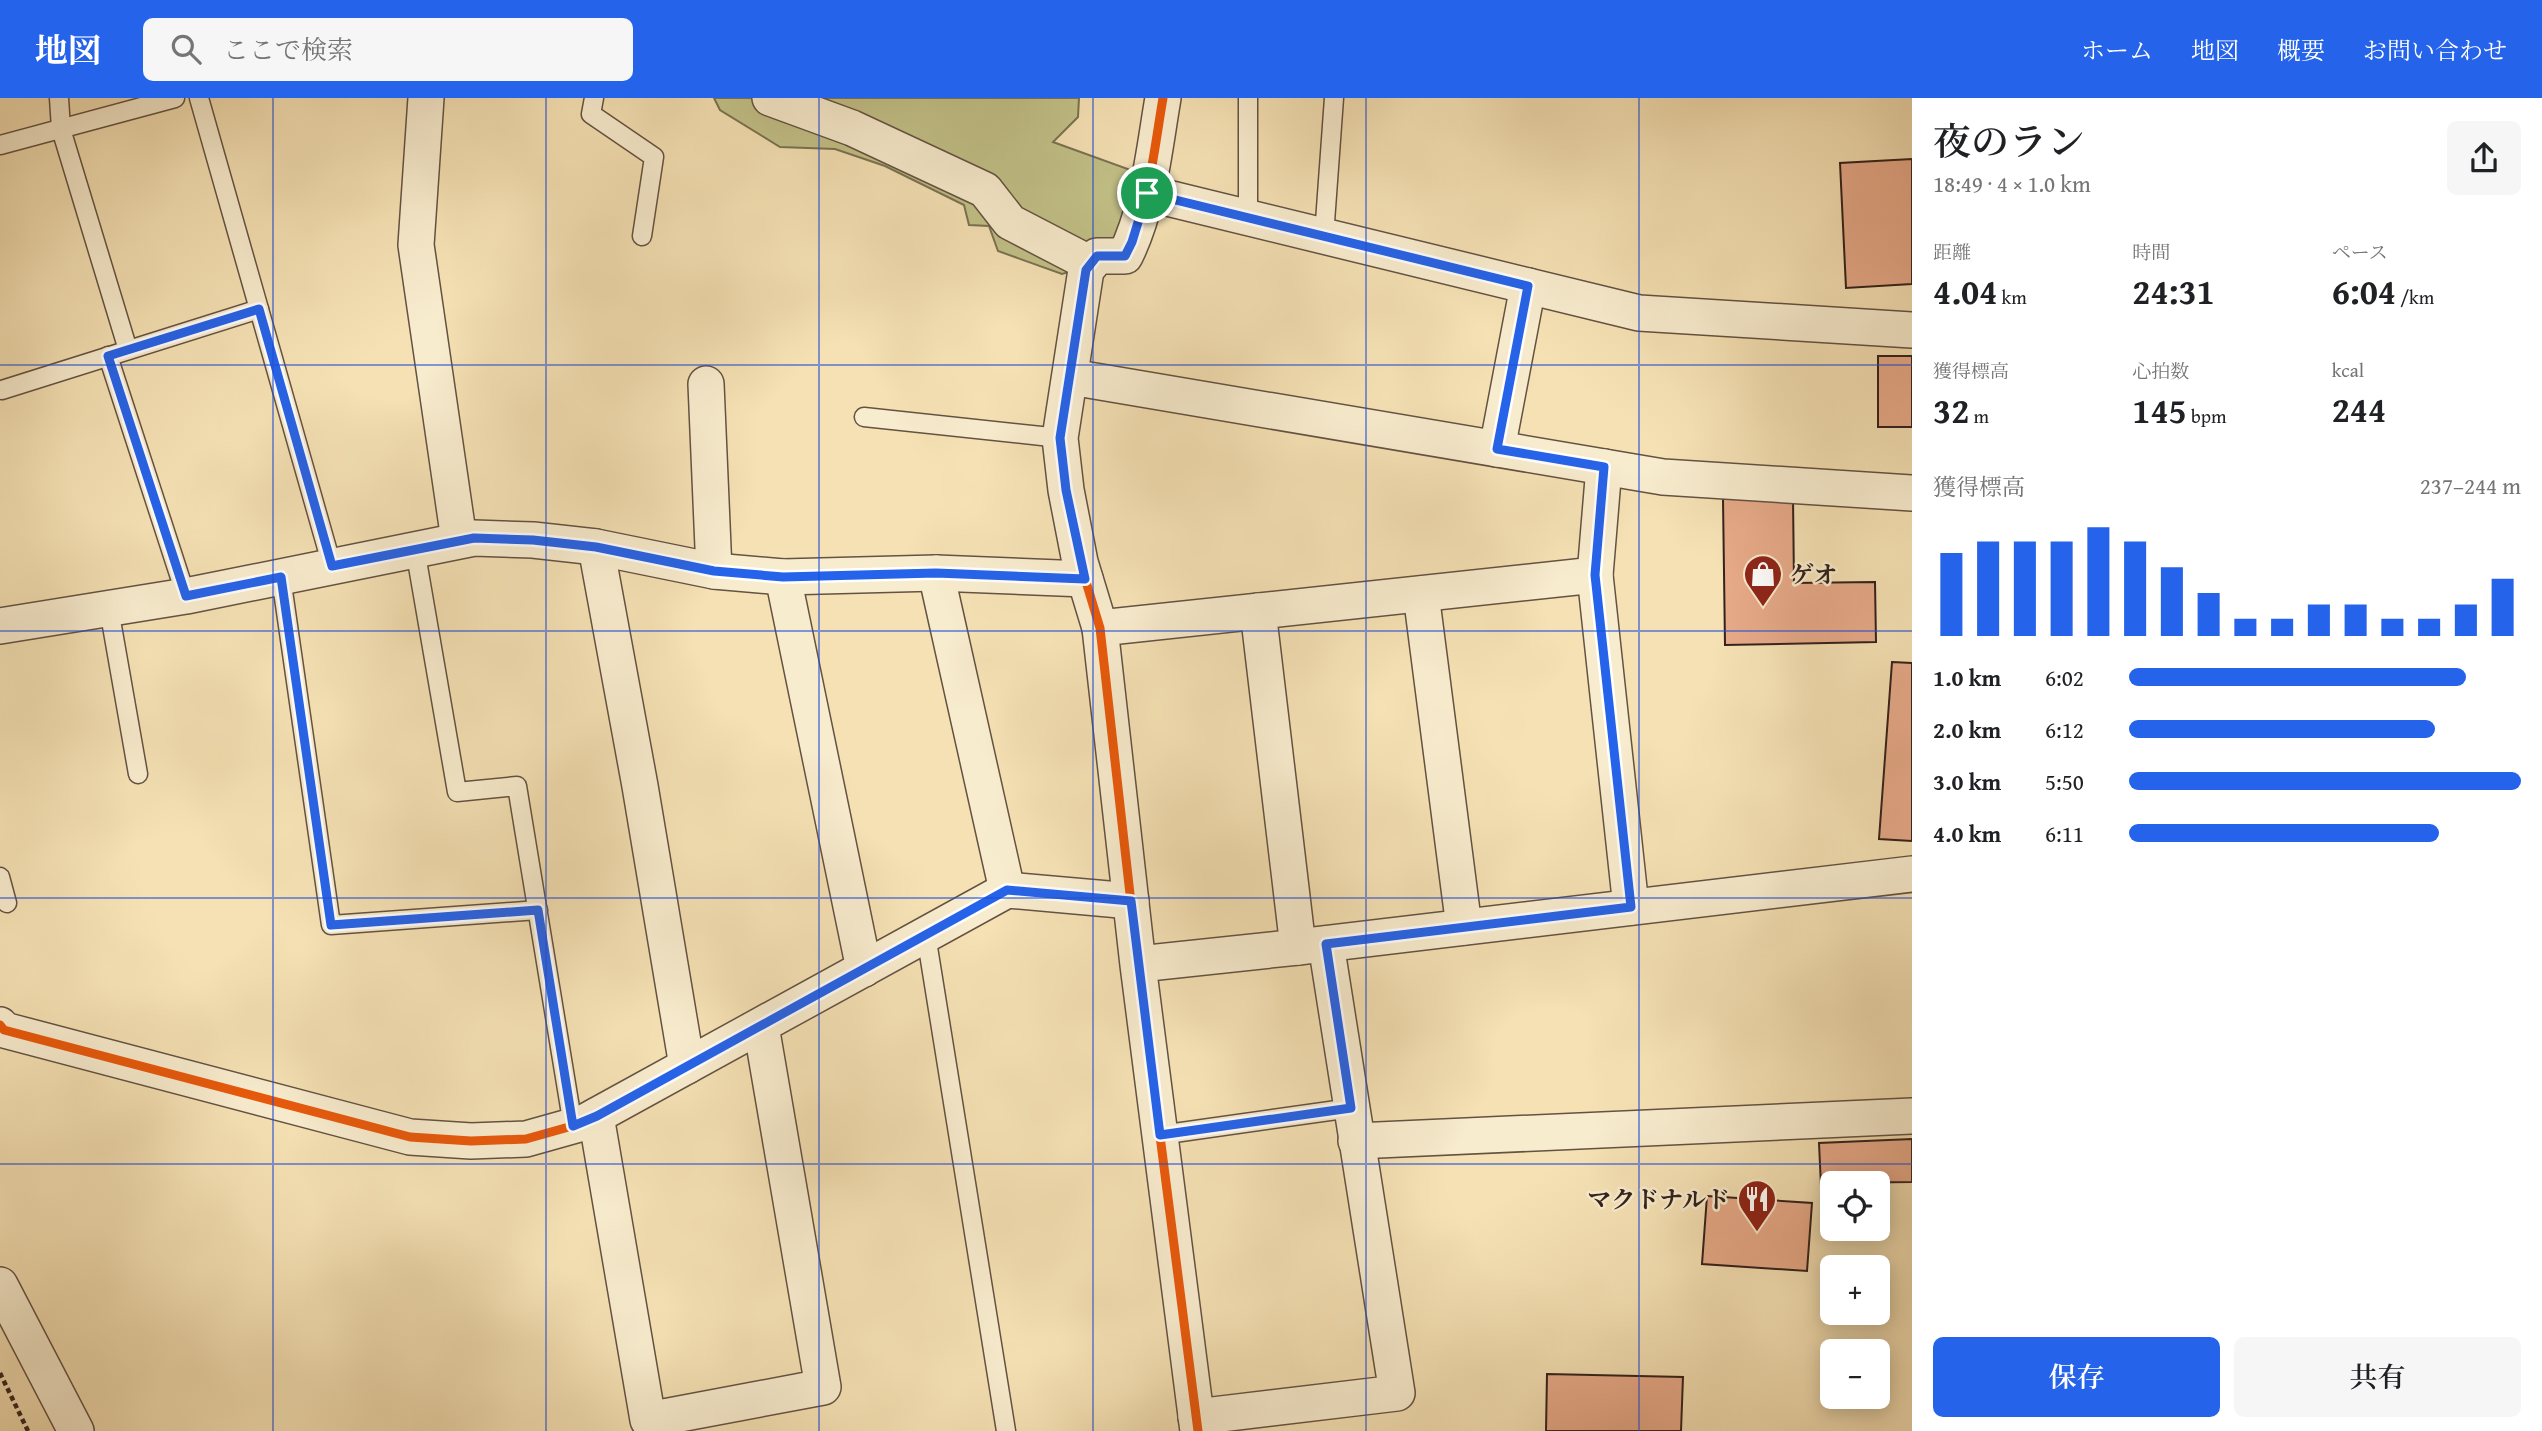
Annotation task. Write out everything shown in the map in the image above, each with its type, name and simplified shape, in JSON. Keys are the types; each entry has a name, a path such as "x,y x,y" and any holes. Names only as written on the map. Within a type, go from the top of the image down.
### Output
{"street":[{"path":"426,98 416,246 459,540"},
{"path":"770,98 852,128 985,190 1010,222 1091,264"},
{"path":"1163,98 1147,193 1132,242 1125,256 1097,256 1086,270 1060,438 1066,490 1085,579 1100,628 1131,901 1197,1424 1397,1393 1354,1125 1312,946 1258,611"},
{"path":"1147,193 1639,313 1912,330"},
{"path":"1497,449 1528,286"},
{"path":"1071,377 1663,477 1912,493"},
{"path":"706,384 714,571"},
{"path":"1604,467 1595,575 1631,907"},
{"path":"0,626 186,596 474,538 533,540 596,547 714,571 783,577 936,573 1085,579"},
{"path":"596,547 687,1066"},
{"path":"936,573 1007,890"},
{"path":"1100,628 1595,575"},
{"path":"783,577 864,969"},
{"path":"1421,594 1464,927"},
{"path":"1139,964 1312,946 1912,874"},
{"path":"1,1035 410,1137 471,1141 526,1139 585,1121 1007,890 1131,901"},
{"path":"585,1121 648,1420 823,1387 761,1026"},
{"path":"1354,1125 1912,1116"},
{"path":"0,1285 76,1431"}],"lane":[{"path":"59,98 61,129 128,350"},
{"path":"0,145 175,98"},
{"path":"199,98 332,566"},
{"path":"594,98 591,114 654,157 642,236"},
{"path":"1248,98 1248,218"},
{"path":"1324,236 1334,98"},
{"path":"2,390 259,309"},
{"path":"108,356 186,596"},
{"path":"864,417 1060,438"},
{"path":"415,549 457,792 517,786 538,910 585,1121"},
{"path":"281,577 331,925 538,910"},
{"path":"109,609 138,774"},
{"path":"0,877 7,903"},
{"path":"926,935 1006,1431"},
{"path":"1160,1135 1354,1125"}],"path":[{"path":"0,1373 28,1431"}],"shaded area":[{"path":"714,98 1079,98 1078,117 1053,142 1150,177 1125,256 1062,274 998,251 989,226 969,225 964,205 885,166 835,149 780,147 720,110"}],"building":[{"path":"1912,159 1912,284 1846,288 1840,163"},
{"path":"1878,356 1912,356 1912,427 1878,427"},
{"path":"1793,498 1794,583 1875,582 1876,642 1725,645 1723,499"},
{"path":"1892,662 1912,663 1912,841 1879,839"},
{"path":"1912,1139 1912,1182 1890,1182 1890,1171 1820,1171 1819,1143"},
{"name":"マクドナルド","path":"1707,1196 1812,1203 1807,1271 1702,1264"},
{"path":"1547,1374 1683,1377 1681,1431 1546,1431"}],"cycle path":[{"path":"1163,98 1145,199 1125,256 1097,256 1086,270 1060,438 1066,490 1080,562 1100,628 1138,965 1198,1431"},
{"path":"0,1025 4,1030 410,1137 471,1141 526,1139 583,1123 1007,890 1131,901"}],"place":[{"name":"ゲオ","path":"1763,608"},
{"name":"マクドナルド","path":"1757,1233"}],"route":[{"path":"1147,193 1528,286 1497,449 1604,467 1595,575 1631,907 1326,944 1351,1108 1160,1135 1131,901 1007,890 597,1116 573,1126 538,910 331,925 281,577 186,596 108,356 259,309 332,566 474,538 533,540 596,547 714,571 783,577 936,573 1085,579 1066,490 1060,438 1086,270 1097,256 1125,256 1147,193"}]}
